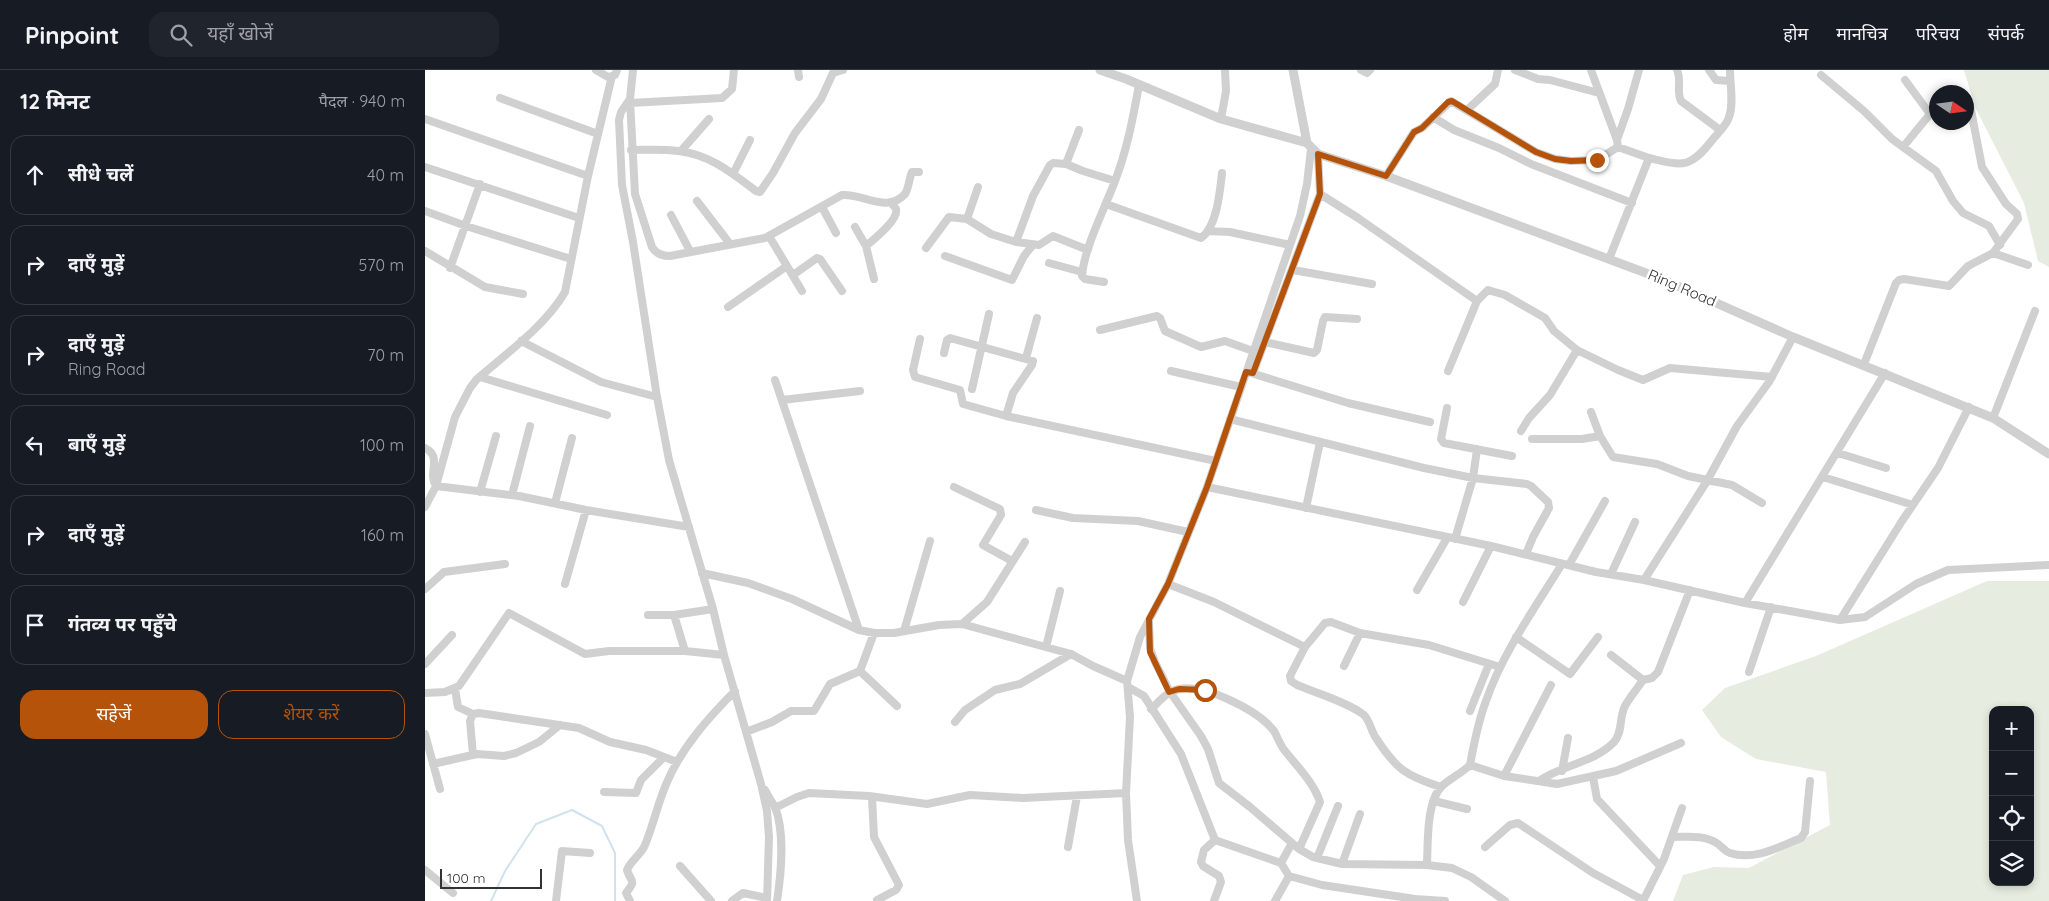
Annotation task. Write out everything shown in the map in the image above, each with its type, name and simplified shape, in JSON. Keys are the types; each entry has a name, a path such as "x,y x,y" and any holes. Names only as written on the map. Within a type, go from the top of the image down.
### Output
{"street":[{"path":"596,70 605,76 615,73"},
{"path":"633,70 630,102 631,150 635,194 652,247 655,252 666,256 765,238 845,194 874,202 891,203 905,194 912,172 919,172"},
{"path":"732,901 743,893 767,899 769,837 767,811 713,609 669,460 622,185 619,120 621,112 630,102 723,98 732,89 734,70"},
{"path":"631,150 681,151 705,158 724,167 756,191 762,191 795,133 821,99 833,73 843,70"},
{"name":"Ring Road","path":"1099,70 1125,74 1139,85 1221,119 1386,176 1609,259 1701,296 1793,337 1969,407 1993,418 2049,454"},
{"path":"1221,119 1225,91 1225,70"},
{"path":"1137,901 1128,840 1126,793 1129,717 1127,684 1141,637 1168,584 1207,487 1241,387 1265,342 1320,194 1312,149 1293,70"},
{"path":"1361,70 1367,73 1371,70"},
{"path":"1467,110 1495,84 1498,70"},
{"path":"1515,70 1538,79 1551,80 1599,93"},
{"path":"1591,70 1618,143 1649,158 1676,164 1687,163 1702,154 1730,115 1730,70"},
{"path":"1386,176 1414,132 1422,128 1451,101 1536,152 1555,159 1571,161 1597,160 1618,143 1639,70"},
{"path":"1677,70 1680,76 1678,92 1681,101 1720,130"},
{"path":"1709,70 1716,80 1730,80"},
{"path":"425,507 436,486 455,417 471,388 480,377 521,341 560,300 567,284 588,176 615,73"},
{"path":"1821,75 1903,147 1936,170 1953,201 1963,213 1991,228 2000,245"},
{"path":"1903,147 1930,114 1905,80"},
{"path":"1104,282 1084,278 1083,272 1089,250 1128,146 1139,85"},
{"path":"500,98 598,134"},
{"path":"1433,117 1454,130 1499,148 1531,164 1631,203"},
{"path":"425,119 588,176"},
{"path":"681,151 709,119"},
{"path":"1864,364 1894,287 1899,280 1905,279 1949,286 1968,266 1993,253 2018,218 2018,215 2006,204 1982,167 1974,126"},
{"path":"1066,164 1079,130"},
{"path":"733,174 750,140"},
{"path":"1249,373 1253,350 1290,245 1307,184 1312,149"},
{"path":"1609,259 1649,158"},
{"path":"1016,242 1033,196 1050,165 1053,163 1066,164 1115,181"},
{"path":"425,167 579,218"},
{"path":"1106,204 1203,238 1208,231 1220,199 1222,173"},
{"path":"451,268 480,184"},
{"path":"967,220 978,186"},
{"path":"1320,194 1367,224 1477,301"},
{"path":"697,201 730,244"},
{"path":"867,246 886,229 896,213 896,209 891,203"},
{"path":"822,207 836,233"},
{"path":"425,211 571,259"},
{"path":"671,215 690,251"},
{"path":"926,248 947,217 967,220 991,234 1032,246 1041,244 1053,236 1089,250"},
{"path":"855,227 867,246 874,279"},
{"path":"1208,231 1230,232 1290,245"},
{"path":"769,236 802,291"},
{"path":"945,256 1012,280 1024,256 1032,246"},
{"path":"425,251 451,268 491,289 523,294"},
{"path":"1993,253 2029,265"},
{"path":"793,275 817,258 820,259 842,291"},
{"path":"1049,263 1083,272"},
{"path":"728,307 787,266"},
{"path":"1293,270 1372,284"},
{"path":"1448,371 1477,301 1488,290 1505,295 1545,318 1554,331 1577,350 1643,380 1670,368 1772,376"},
{"path":"1993,418 2035,311"},
{"path":"971,389 989,314"},
{"path":"1100,330 1157,316 1160,318 1165,331 1198,346 1204,347 1225,341 1253,350"},
{"path":"1265,342 1314,353 1318,348 1325,317 1357,319"},
{"path":"1026,358 1037,318"},
{"path":"1644,580 1707,481 1737,426 1772,376 1793,337"},
{"path":"944,353 947,340 950,338 1033,361 1033,365 1015,388 1006,416"},
{"path":"920,339 913,370 915,377 960,390 963,404 1006,416 1215,460"},
{"path":"521,341 601,382 657,397"},
{"path":"1521,431 1529,418 1550,395 1577,350"},
{"path":"1171,371 1241,387"},
{"path":"1249,373 1348,403 1430,422"},
{"path":"1745,603 1885,374"},
{"path":"480,377 607,415"},
{"path":"775,380 859,630"},
{"path":"782,400 860,391"},
{"path":"1840,620 1938,468 1969,407"},
{"path":"1447,408 1442,442 1512,456"},
{"path":"1591,412 1600,436 1613,457 1657,464 1682,475 1737,487 1762,503"},
{"path":"1230,419 1424,468 1473,478 1527,484 1548,502 1549,511 1533,537 1526,554"},
{"path":"512,495 530,426"},
{"path":"480,492 496,436"},
{"path":"1533,439 1582,439 1600,436"},
{"path":"555,503 572,438"},
{"path":"1306,508 1320,442"},
{"path":"425,448 431,452 435,459 433,478 436,486"},
{"path":"1417,590 1451,538 1473,478 1477,449"},
{"path":"1838,453 1886,468"},
{"path":"1823,477 1913,505"},
{"path":"436,486 512,495 586,510 689,527"},
{"path":"954,487 1000,509 1001,515 983,545 1013,561"},
{"path":"1207,487 1491,546 1745,603 1840,620 1865,617 1916,584 1948,570 2049,566"},
{"path":"1427,865 1430,818 1441,787 1470,764 1480,719 1501,667 1516,638 1566,564 1605,501"},
{"path":"565,584 586,510"},
{"path":"1036,510 1073,518 1138,521 1188,532"},
{"path":"1611,574 1635,522"},
{"path":"904,631 930,541"},
{"path":"962,624 987,602 1025,542"},
{"path":"1463,602 1491,546"},
{"path":"425,589 444,572 505,564"},
{"path":"702,573 757,586 792,599 859,630 874,633 962,624 1071,654 1127,684 1144,696 1181,754 1215,840 1281,863 1289,876 1322,885 1417,900 1445,901"},
{"path":"1168,584 1214,602 1305,647"},
{"path":"1539,781 1593,757 1613,743 1619,736 1626,705 1643,680 1652,678 1658,672 1690,590"},
{"path":"1046,646 1060,591"},
{"path":"1749,672 1771,607"},
{"path":"648,615 674,615 713,609"},
{"path":"425,693 445,692 455,689 509,613 585,654 609,651 685,651 724,654"},
{"path":"674,615 685,651"},
{"path":"1149,619 1150,652 1169,692 1201,736 1208,749 1219,783 1250,806 1291,843 1317,858 1342,864 1427,865 1452,868 1460,871 1505,901"},
{"path":"1441,787 1417,780 1398,768 1375,736 1369,722 1361,713 1291,681 1290,676 1305,647 1326,623 1334,622 1360,633 1429,645 1501,667"},
{"path":"746,732 772,722 791,711 814,712 830,684 860,671 874,633"},
{"path":"1344,666 1360,633"},
{"path":"425,664 452,635"},
{"path":"1516,638 1570,674 1598,637"},
{"path":"955,722 965,710 995,690 1020,684 1071,654"},
{"path":"1611,655 1643,680"},
{"path":"1471,711 1489,664"},
{"path":"860,671 897,706"},
{"path":"1505,776 1551,685"},
{"path":"455,689 458,707 473,714 479,713 586,730 610,742 646,750 677,762"},
{"path":"1151,709 1169,692 1179,689 1205,690 1237,703 1273,731 1281,747 1304,775 1320,802 1299,849"},
{"path":"630,901 626,893 633,884 633,881 627,870 629,865 643,850 668,780 677,762 706,722 735,690"},
{"path":"473,714 470,721 473,755"},
{"path":"433,764 473,755 504,756 516,753 539,742 560,726"},
{"path":"425,734 440,789"},
{"path":"1562,771 1568,738"},
{"path":"1470,764 1505,776 1557,784 1616,771 1681,743"},
{"path":"604,792 636,793 641,780 664,757"},
{"path":"1593,776 1597,799 1660,866"},
{"path":"1673,837 1709,840 1726,852 1742,855 1759,854 1801,838 1805,832 1810,781"},
{"path":"761,784 775,808 780,833 780,878 777,901"},
{"path":"775,808 804,794 872,797 927,804 970,795 1023,798 1126,793"},
{"path":"1068,847 1077,796"},
{"path":"872,797 874,838 899,885 877,900"},
{"path":"1435,801 1467,809"},
{"path":"1317,858 1338,806"},
{"path":"1485,847 1510,825 1518,823 1593,873 1643,901 1673,837 1682,808"},
{"path":"1342,864 1360,814"},
{"path":"1214,901 1220,887 1219,876 1203,866 1201,862 1204,850 1215,840"},
{"path":"1281,863 1291,843"},
{"path":"556,901 562,851 590,853"},
{"path":"680,866 711,901"},
{"path":"425,870 453,893"},
{"path":"1275,901 1289,876"}],"shaded area":[{"path":"1964,70 2049,70 2049,267 2038,261 2024,203 1975,107 1974,85 1968,85"},
{"path":"1987,581 2049,581 2049,901 1673,901 1683,875 1714,867 1749,868 1830,825 1826,772 1756,759 1721,737 1702,710 1725,688 1816,656"}],"waterway":[{"path":"491,901 505,871 536,824 572,810 602,826 615,853 615,901"}],"route":[{"path":"1205,690 1189,688 1169,692 1150,652 1149,619 1168,584 1207,487 1246,372 1253,373 1293,270 1320,194 1318,154 1386,176 1415,130 1422,128 1448,102 1453,101 1536,152 1555,159 1571,161 1597,160"}]}
